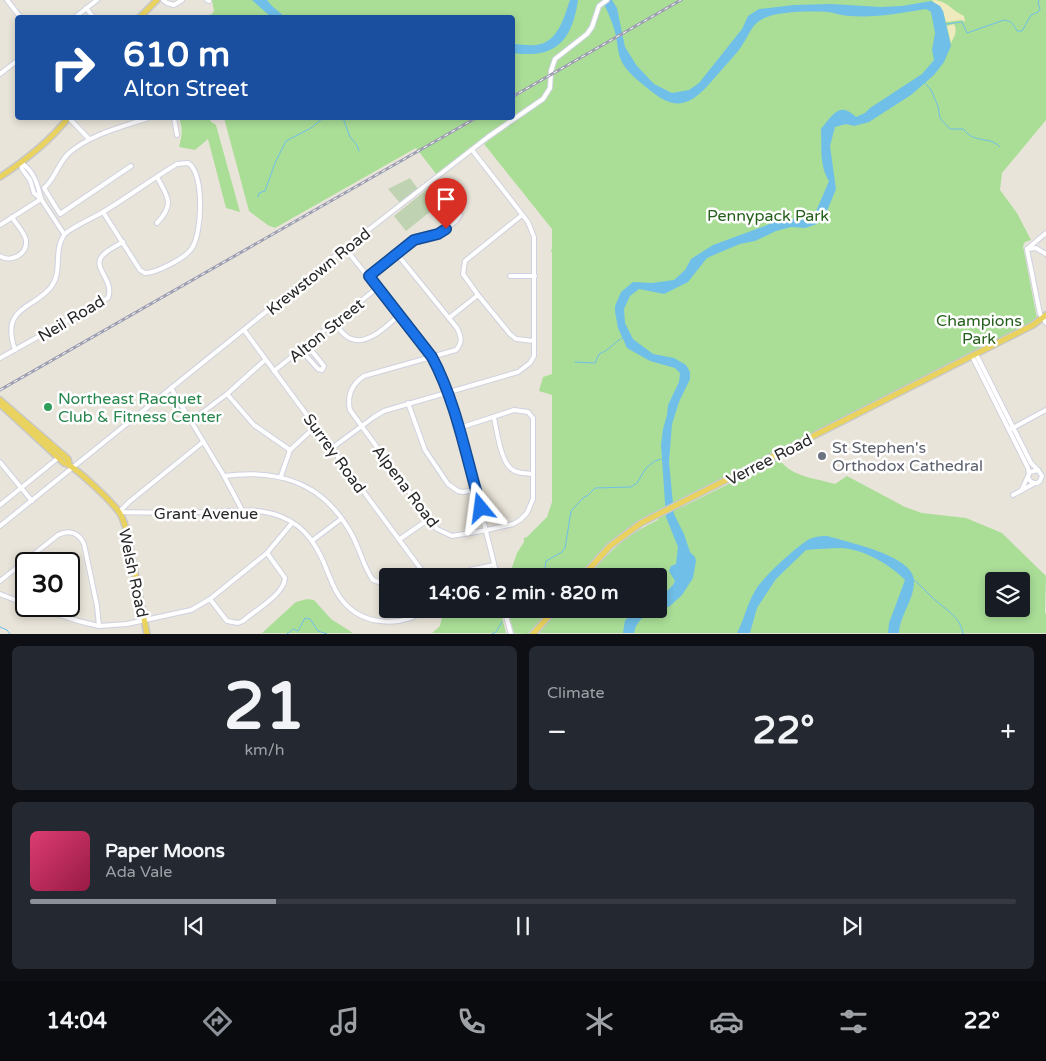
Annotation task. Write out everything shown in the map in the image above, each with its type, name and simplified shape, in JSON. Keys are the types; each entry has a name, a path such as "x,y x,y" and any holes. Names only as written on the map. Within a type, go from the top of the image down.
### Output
{"main road":[{"path":"142,15 157,0"},
{"path":"0,176 21,163 67,120"},
{"name":"Verree Road","path":"591,568 619,538 641,523 1045,319"},
{"path":"0,400 68,459 71,466"},
{"path":"0,404 58,458 71,466 119,512"},
{"name":"Welsh Road","path":"119,512 125,524 128,537 147,634"},
{"path":"533,634 547,618"}],"street":[{"path":"7,0 19,15"},
{"path":"78,15 96,0"},
{"path":"163,0 168,4 174,5 182,0"},
{"name":"Krewstown Road","path":"515,119 548,93 553,62 587,34 592,27 600,4 608,0"},
{"path":"86,8 92,15"},
{"path":"0,74 15,62"},
{"path":"71,120 89,139"},
{"path":"131,166 60,214 44,188 49,184 68,154 89,139 142,120"},
{"path":"174,120 178,135"},
{"name":"Krewstown Road","path":"0,526 32,501 71,466 345,248 513,120"},
{"path":"332,448 384,411 518,372 526,368 534,356 534,237 528,222 472,150"},
{"path":"21,163 26,166 33,176 41,199 64,234"},
{"path":"15,350 6,333 9,319 12,312 52,286 57,272 58,248 64,234 103,212 177,164 186,163 195,171 201,198 193,248 183,256 153,272 145,273 140,270 103,212"},
{"path":"157,177 167,195 169,205 166,213 157,223"},
{"path":"0,225 41,199"},
{"name":"Alton Street","path":"369,276 414,240 438,234 456,221 460,215"},
{"path":"522,215 465,261 463,274 478,295 516,339 534,341"},
{"path":"0,256 12,259 22,253 26,245 26,239 12,217"},
{"path":"1027,249 1046,233"},
{"name":"Neil Road","path":"0,358 108,298 110,288 100,269 100,261 102,256 123,242"},
{"path":"345,248 432,357 448,392 459,428 487,530 495,568"},
{"path":"1027,249 1036,248 1046,254"},
{"path":"1027,249 1037,299 1045,319"},
{"path":"397,254 449,318 478,295"},
{"path":"510,276 535,276"},
{"name":"Alton Street","path":"274,371 377,288"},
{"path":"335,323 346,336 359,340 380,332 399,315"},
{"name":"Alpena Road","path":"449,318 457,328 461,340 456,350 364,376 351,391 350,410 437,529 452,536 513,524 527,513 532,500 534,423 531,415 528,412 514,410 494,418"},
{"name":"Surrey Road","path":"244,330 420,568"},
{"path":"301,350 318,369 324,369 323,364 307,345"},
{"path":"974,356 1030,463 1039,472 1040,481"},
{"name":"Alton Street","path":"191,421 227,394 266,360"},
{"path":"171,388 224,476 242,510"},
{"path":"227,394 254,425 290,450"},
{"path":"408,404 425,450 448,484 458,491 475,490"},
{"path":"1011,429 1046,410"},
{"path":"459,428 494,418 505,462 511,470 533,474"},
{"path":"281,476 290,450 315,426"},
{"path":"1011,429 1028,468 1028,476 1032,483 1035,483"},
{"path":"119,512 203,442"},
{"path":"0,506 58,458"},
{"path":"0,462 32,501"},
{"path":"1021,491 1032,470 1046,473"},
{"path":"224,476 253,474 281,476 306,487 325,500 348,527 370,576 373,580 379,582"},
{"path":"1013,495 1046,479"},
{"name":"Grant Avenue","path":"119,512 242,510 274,514 305,531 321,554 335,590 342,601 365,618 383,622 396,622 408,618"},
{"path":"312,540 341,519"},
{"path":"400,540 429,519"},
{"path":"66,617 99,626 111,626 191,610 210,599 267,553 292,523"},
{"path":"0,581 58,535 72,532 82,539 84,544 97,606 99,626"},
{"path":"210,599 227,621 238,623 278,593 284,585 285,578 267,553"},
{"path":"480,568 494,565"},
{"path":"0,594 15,600"},
{"path":"507,618 511,634"}],"green space":[{"name":"Pennypack Park","path":"212,0 1046,0 1046,120 1002,173 1000,190 1017,213 1031,240 1025,242 1023,246 1037,318 681,500 682,507 779,459 790,470 804,476 835,484 847,476 905,507 922,513 966,518 1002,533 1046,576 1046,633 537,633 551,618 667,618 667,568 596,568 620,544 637,531 658,520 658,513 623,532 585,568 512,568 517,553 524,542 524,538 547,517 552,502 552,395 539,391 543,377 552,374 552,229 484,144 548,96 552,87 554,67 558,59 591,32 598,14 584,35 552,60 549,85 543,96 515,115 515,15 209,15 214,11"},
{"path":"180,120 210,120 216,125 240,212 226,208 208,139 195,150 179,147 182,132"},
{"path":"225,120 509,120 437,175 416,148 275,228 269,226 249,211"},
{"path":"410,178 418,189 400,203 388,189"},
{"path":"431,186 435,191 438,189 446,199 406,231 394,216"},
{"path":"307,599 314,600 331,619 353,633 262,633 296,602"},
{"path":"442,618 502,618 506,633 432,633 440,626"},
{"path":"510,618 542,618 528,634 514,633"}],"sand":[{"path":"932,0 937,0 949,6 964,16 965,22 962,20 946,22 943,11"},
{"path":"954,24 956,32 951,43 947,26"}],"water":[{"path":"252,0 267,0 283,15 269,15"},
{"path":"570,0 578,0 574,20 566,37 560,44 543,53 515,53 515,44 536,45 550,40 559,28"},
{"path":"602,0 612,0 617,8 625,47 637,66 654,84 672,93 689,90 699,83 742,29 748,16 759,9 794,5 831,4 881,7 902,6 931,1 940,6 943,11 951,46 944,62 934,75 911,95 869,122 854,126 846,124 835,127 830,146 836,189 827,211 817,224 805,228 791,227 776,231 755,241 740,244 707,258 688,282 664,294 639,289 630,296 624,309 625,323 633,339 653,354 674,358 686,365 690,372 690,379 679,402 672,424 669,462 674,514 690,552 696,561 693,578 682,595 667,607 667,591 675,581 669,571 671,566 676,564 678,547 666,517 661,445 668,405 679,382 680,373 675,368 650,361 627,348 618,328 615,312 615,306 621,292 633,282 652,283 674,280 685,270 691,259 713,245 765,226 783,217 792,219 809,217 817,209 829,181 822,162 821,129 837,112 845,110 856,117 865,113 922,74 934,60 932,50 935,33 931,12 926,9 869,16 847,16 828,12 773,15 762,19 754,25 736,54 696,97 680,103 672,103 662,99 647,88 623,64 609,16"},
{"path":"827,536 864,546 893,558 912,573 913,589 899,633 888,633 889,623 905,580 876,559 851,549 842,548 806,550 776,579 757,608 750,633 737,633 752,596 764,579 807,540"},
{"path":"628,618 643,618 636,626 634,633 623,633 625,620"}],"waterway":[{"path":"946,24 962,22 967,33 1004,20 1012,23 1017,31 1022,31 1031,15 1040,9 1039,0"},
{"path":"925,83 931,90 938,106 940,118 950,129 963,129 973,137 991,141 1000,147"},
{"path":"258,197 259,193 265,191 275,163 286,141 311,128 321,120"},
{"path":"344,120 350,137 357,145 359,151"},
{"path":"575,362 595,363 599,354 622,338"},
{"path":"545,568 546,561 562,552 565,548 571,511 584,497 595,488 631,487 637,483 646,468 661,459"},
{"path":"914,580 956,618 963,634"},
{"path":"287,634 293,629 298,631 305,618 310,619 318,631 327,634"},
{"path":"492,634 496,632 502,622"},
{"path":"0,627 7,630 10,634"}],"railway":[{"path":"515,95 681,0"},
{"path":"0,390 472,120"}],"place":[{"name":"Northeast Racquet Club & Fitness Center","path":"48,407"},
{"name":"St Stephen's Orthodox Cathedral","path":"822,456"}],"route":[{"path":"446,229 438,234 414,240 369,276 438,367 459,428 481,508"}],"park label":[{"name":"Champions Park","path":"979,329"}]}
